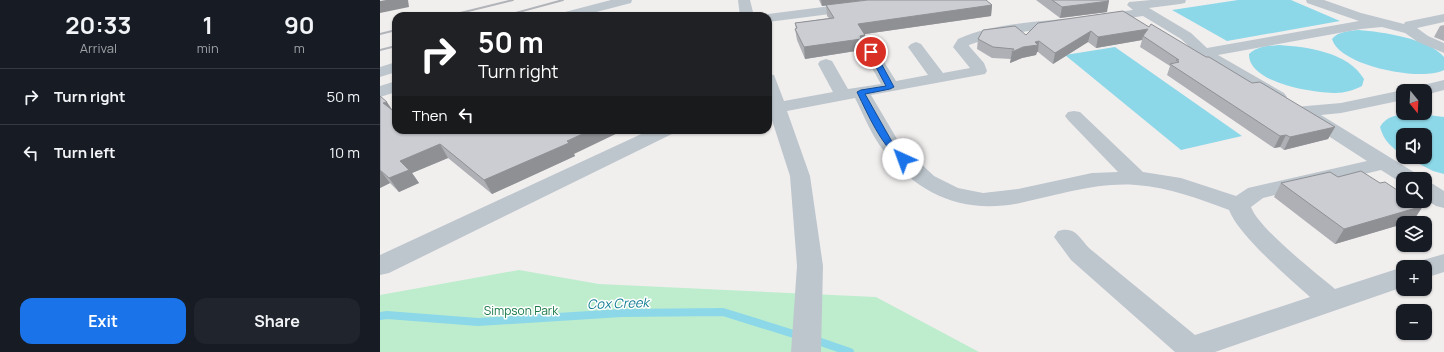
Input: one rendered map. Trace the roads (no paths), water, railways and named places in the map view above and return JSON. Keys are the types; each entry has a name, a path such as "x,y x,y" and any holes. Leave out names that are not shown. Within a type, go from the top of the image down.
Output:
{"street":[{"path":"581,12 626,0"},
{"path":"744,0 746,12"},
{"path":"772,17 908,0"},
{"path":"806,352 810,266 800,176 772,108 979,71 978,66 961,47 962,42 972,37 989,32 1080,21 1135,6 1180,0"},
{"path":"1312,0 1381,23 1410,30 1423,39 1444,48"},
{"path":"1135,6 1186,36 1204,53 1399,172"},
{"path":"1410,30 1410,25 1444,18"},
{"path":"1204,53 1361,25 1381,23"},
{"path":"916,47 939,79"},
{"path":"871,52 890,87"},
{"path":"826,64 875,120 892,148 926,181 952,194 983,200 1018,196 1092,180 1136,178 1181,185 1239,205"},
{"path":"380,72 392,68"},
{"path":"1432,88 1444,85"},
{"path":"380,92 392,88"},
{"path":"1301,111 1341,108 1396,96"},
{"path":"1074,116 1136,178"},
{"path":"380,266 657,134"},
{"path":"1239,205 1256,193 1384,163"},
{"path":"1432,193 1444,200"},
{"path":"1239,205 1243,216 1267,243 1331,302"},
{"path":"1066,237 1080,254 1193,350 1396,279"},
{"path":"1432,267 1444,263"}],"water":[{"path":"1238,0 1291,0 1340,21 1227,41 1172,10"},
{"path":"1359,30 1392,34 1427,45 1437,50 1444,57 1444,70 1433,73 1401,73 1365,64 1349,57 1338,49 1332,39 1341,33"},
{"path":"1279,45 1302,47 1338,57 1357,70 1364,79 1362,86 1343,92 1326,93 1299,88 1270,79 1259,72 1252,64 1249,54 1260,48"},
{"path":"1115,47 1242,136 1181,150 1065,55"},
{"path":"1396,116 1396,120 1432,120 1432,116 1444,117 1444,174 1433,171 1420,164 1432,164 1432,128 1396,128 1396,149 1386,140 1380,127 1386,120"}],"waterway":[{"name":"Cox Creek","path":"380,316 387,315 478,322 622,313 723,312 800,336"},
{"name":"Cox Creek","path":"815,340 850,352"}],"railway":[{"path":"464,12 513,0"},
{"path":"519,12 563,0"},
{"path":"380,34 392,31"},
{"path":"380,50 392,47"}],"park label":[{"name":"Simpson Park","path":"521,311"}]}
